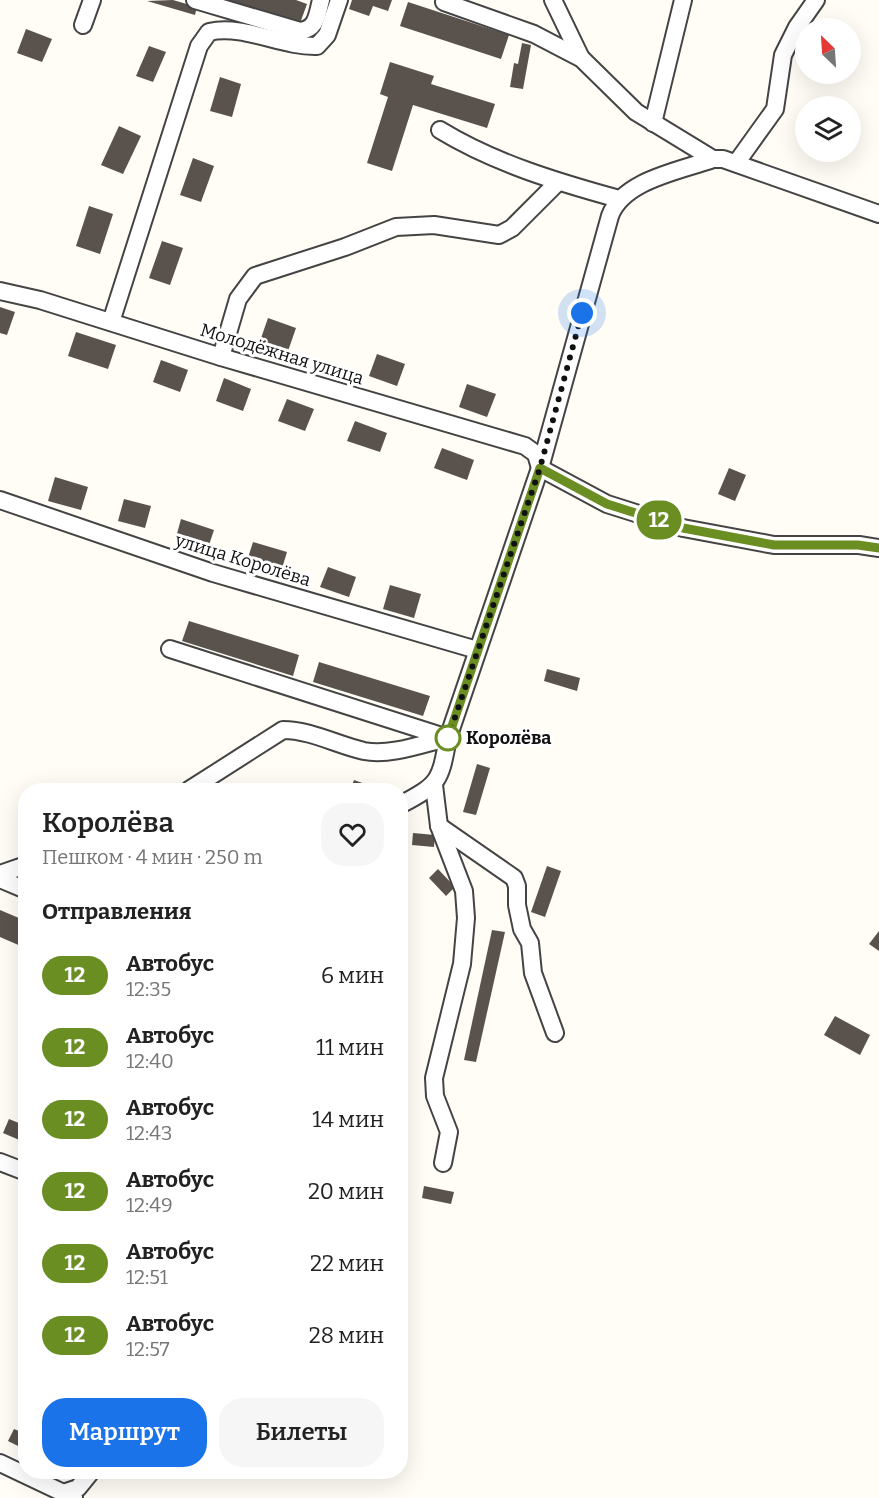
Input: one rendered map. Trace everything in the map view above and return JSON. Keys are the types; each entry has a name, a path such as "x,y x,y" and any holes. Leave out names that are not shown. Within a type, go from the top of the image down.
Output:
{"street":[{"path":"83,25 92,0"},
{"path":"553,0 582,59"},
{"path":"653,123 683,0"},
{"path":"737,162 775,109 783,55 797,27 816,0"},
{"path":"204,1 300,31 309,30 330,1"},
{"path":"111,322 199,46 209,32 224,28 297,47 317,46 327,35 330,1"},
{"path":"444,2 534,34 582,59 636,112 713,159 737,162 879,214"},
{"path":"440,130 467,146 558,182 619,199"},
{"path":"408,800 434,785 440,776 448,738 540,468 575,335 610,216 619,199 646,184 713,159"},
{"path":"221,357 238,299 255,276 345,247 396,227 434,225 499,235 512,228 558,182"},
{"name":"Молодёжная улица","path":"0,291 40,300 221,357 525,446 536,454 540,468"},
{"path":"540,468 607,504 683,528 774,545 858,545 879,548"},
{"name":"улица Королёва","path":"0,500 213,573 477,650"},
{"path":"170,649 448,738"},
{"path":"200,783 283,730 296,730 365,751 380,752 448,738"},
{"path":"434,785 439,826 464,891 466,918 462,964 434,1078 435,1096 449,1132 443,1163"},
{"path":"439,826 514,878 522,929 530,943 533,974 555,1033"},
{"path":"0,876 18,868"},
{"path":"0,876 18,886"},
{"path":"0,1162 18,1169"},
{"path":"0,1464 18,1472"},
{"path":"32,1479 69,1496 85,1479"}],"building":[{"path":"173,0 197,7 195,15 147,1"},
{"path":"225,0 296,0 307,4 299,26"},
{"path":"352,0 392,0 388,11 373,6 369,16 349,9"},
{"path":"408,2 509,35 501,59 400,26"},
{"path":"26,29 52,39 42,62 17,53"},
{"path":"522,43 531,45 523,89 510,87 514,63 518,64"},
{"path":"149,46 166,52 153,82 136,76"},
{"path":"390,62 434,76 431,84 495,104 487,128 413,105 392,171 367,163 388,97 380,94"},
{"path":"220,77 241,84 232,117 210,111"},
{"path":"119,126 141,136 123,174 101,165"},
{"path":"193,158 214,166 201,202 180,195"},
{"path":"89,206 113,214 100,254 76,246"},
{"path":"162,241 183,248 170,285 149,278"},
{"path":"0,307 15,312 7,335 0,333"},
{"path":"268,318 296,328 288,351 260,341"},
{"path":"76,332 116,345 108,369 68,356"},
{"path":"377,354 405,364 397,386 369,376"},
{"path":"161,360 188,370 180,392 153,382"},
{"path":"224,378 251,389 243,411 216,401"},
{"path":"467,384 496,394 487,417 459,407"},
{"path":"287,399 314,409 305,431 278,421"},
{"path":"355,421 387,433 380,452 347,441"},
{"path":"442,448 474,460 467,480 434,468"},
{"path":"729,468 746,475 735,501 718,494"},
{"path":"55,477 88,487 81,510 48,501"},
{"path":"124,499 151,506 145,528 118,521"},
{"path":"181,519 214,530 207,551 175,541"},
{"path":"253,542 287,552 280,575 246,564"},
{"path":"328,567 356,577 349,597 320,587"},
{"path":"390,585 421,594 414,618 383,609"},
{"path":"189,621 299,655 293,676 182,641"},
{"path":"319,662 430,696 423,716 313,682"},
{"path":"547,669 580,678 577,691 544,681"},
{"path":"477,764 490,768 476,815 463,812"},
{"path":"413,833 435,835 434,847 412,845"},
{"path":"547,866 561,871 545,917 531,912"},
{"path":"438,869 455,887 446,896 429,878"},
{"path":"0,910 18,918 18,945 0,937"},
{"path":"492,930 505,932 476,1062 464,1060"},
{"path":"879,931 879,951 869,944"},
{"path":"835,1016 870,1035 860,1055 824,1035"},
{"path":"9,1119 18,1123 18,1139 3,1133"},
{"path":"424,1186 454,1192 451,1204 422,1198"},
{"path":"14,1429 18,1431 18,1446 8,1441"}],"bus line":[{"name":"12","path":"448,738 540,468 607,504 683,528 774,545 858,545 879,548"}],"place":[{"name":"Королёва","path":"448,738"}],"route":[{"path":"448,738 540,468 582,313"}]}
